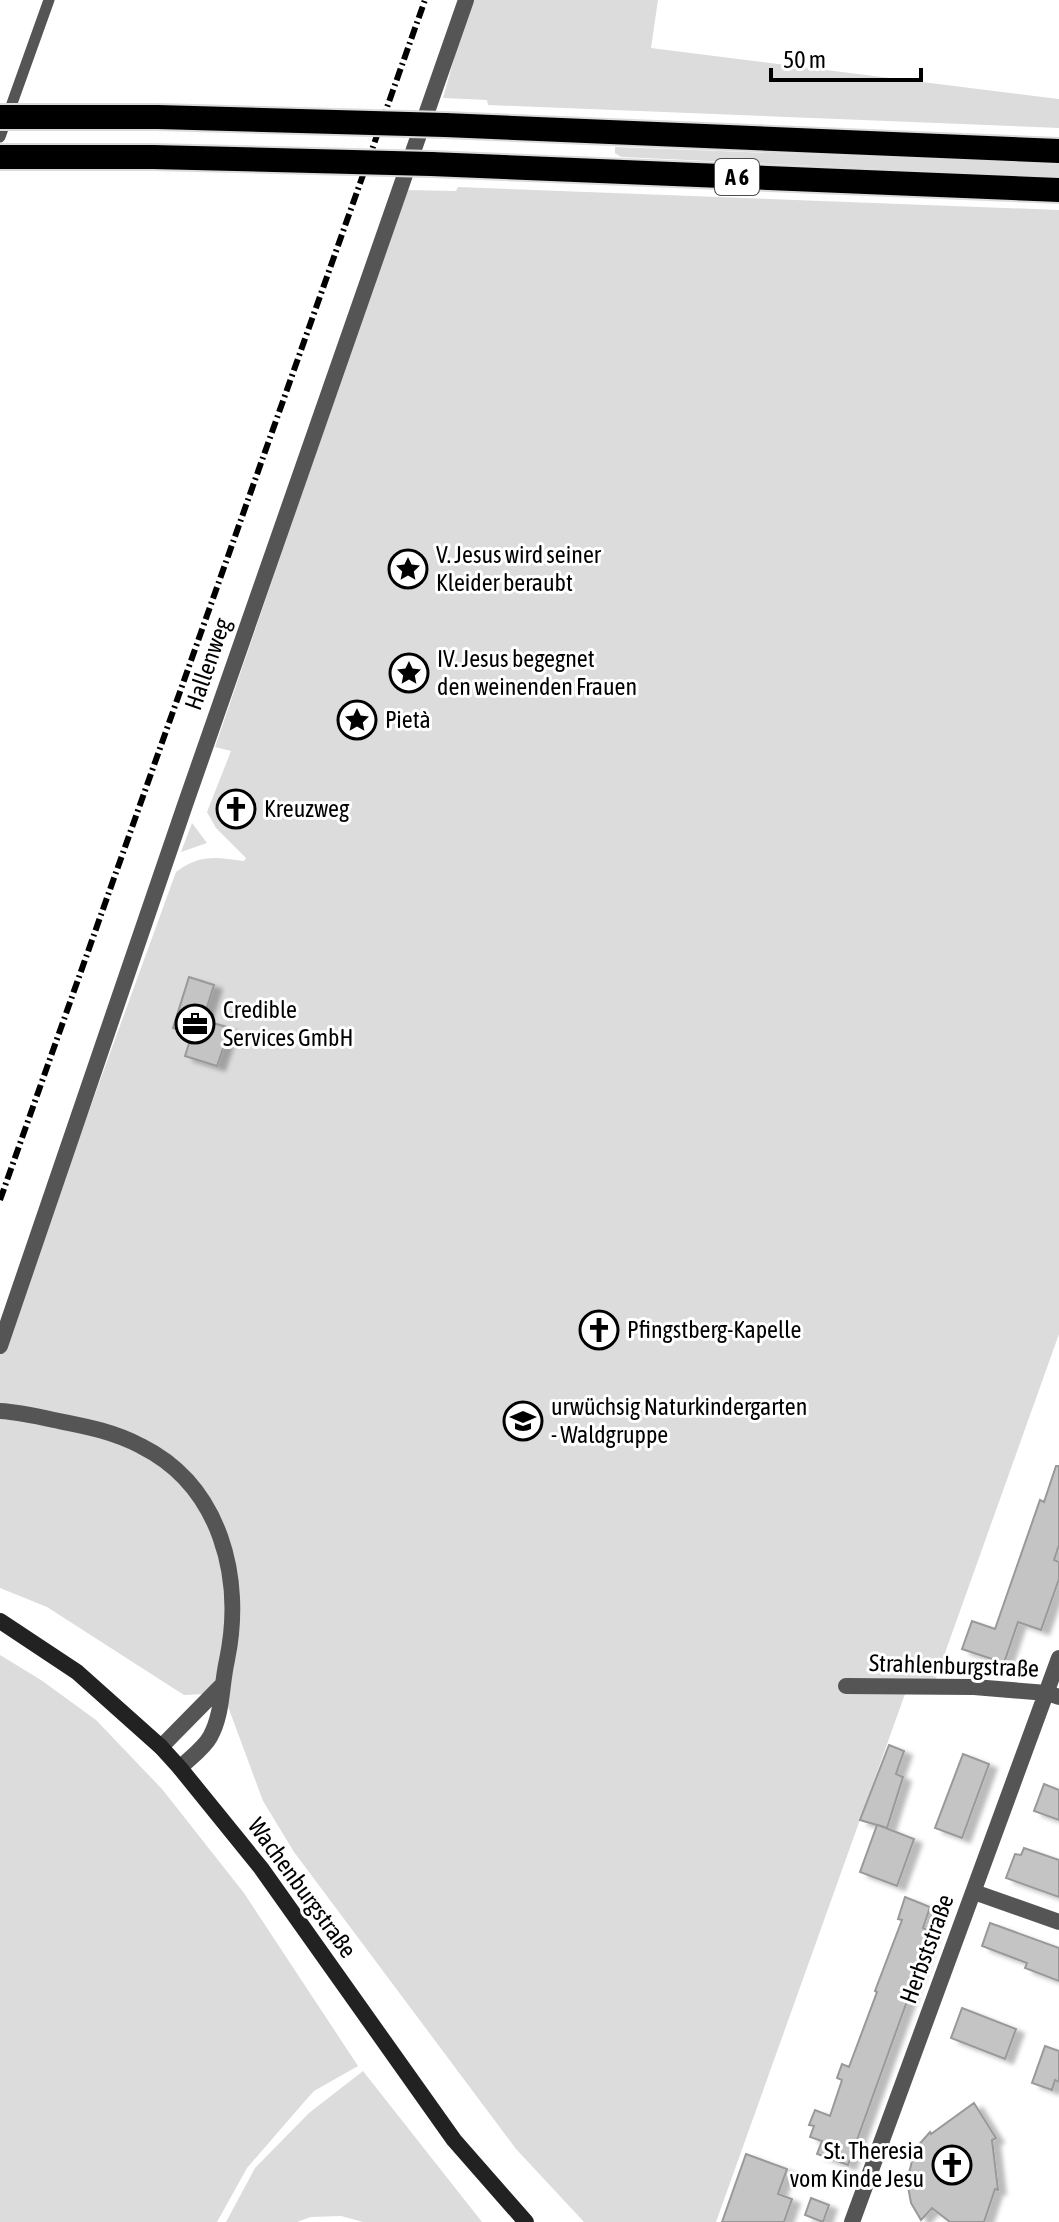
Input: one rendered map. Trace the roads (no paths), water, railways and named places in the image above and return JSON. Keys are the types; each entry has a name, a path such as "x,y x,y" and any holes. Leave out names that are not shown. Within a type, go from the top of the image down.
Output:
{"highway":[{"name":"A 6","path":"0,117 158,117 445,125 1059,151"},
{"name":"A 6","path":"0,157 153,157 431,164 1059,190"}],"main road":[{"name":"Wachenburgstraße","path":"0,1621 77,1672 161,1747 180,1768 261,1868 454,2140 526,2222"}],"street":[{"name":"Hallenweg","path":"0,1346 466,0"},
{"path":"0,1411 102,1429 143,1446 170,1465 193,1488 213,1520 228,1556 233,1600 230,1643 221,1686 221,1705 209,1739 180,1768"},
{"name":"Herbststraße","path":"852,2222 974,1892 1053,1695 1059,1658"},
{"path":"161,1747 221,1686"},
{"name":"Strahlenburgstraße","path":"846,1686 974,1687 1053,1695"},
{"path":"974,1892 1059,1922"}],"lane":[{"path":"0,137 49,0"}],"railway":[{"path":"0,1200 425,0"}],"place":[{"name":"V. Jesus wird seiner Kleider beraubt","path":"408,569"},
{"name":"IV. Jesus begegnet den weinenden Frauen","path":"409,673"},
{"name":"Pietà","path":"357,720"},
{"name":"Kreuzweg","path":"236,809"},
{"name":"Credible Services GmbH","path":"195,1024"},
{"name":"Pfingstberg-Kapelle","path":"599,1330"},
{"name":"urwüchsig Naturkindergarten - Waldgruppe","path":"523,1421"},
{"name":"St. Theresia vom Kinde Jesu","path":"952,2165"}]}
